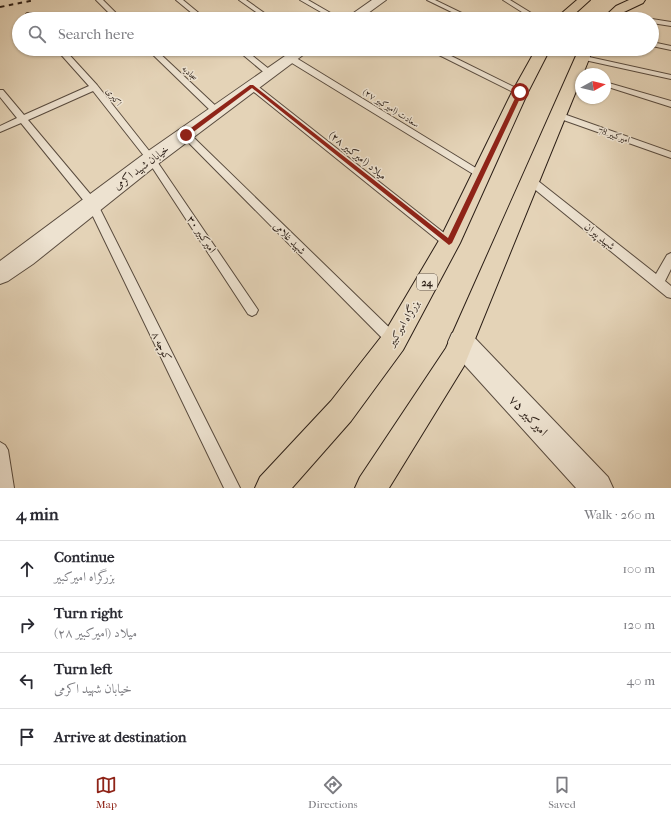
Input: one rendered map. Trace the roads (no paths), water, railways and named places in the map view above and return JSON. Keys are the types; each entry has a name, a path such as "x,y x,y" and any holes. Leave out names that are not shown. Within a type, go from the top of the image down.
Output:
{"main road":[{"path":"616,12 639,0"},
{"path":"568,12 579,1"},
{"name":"بزرگراه امیرکبیر","path":"271,488 341,411 394,341 449,243 537,56"},
{"path":"371,488 455,357 558,115 581,65"}],"street":[{"path":"362,12 380,0"},
{"name":"خیابان شهید اکرمی","path":"0,274 25,257 151,159 293,56"},
{"name":"امیرکبیر ۷۵","path":"461,342 597,488"}],"lane":[{"path":"99,0 112,12"},
{"path":"179,0 194,12"},
{"path":"242,0 260,12"},
{"path":"303,0 325,12"},
{"path":"430,0 456,12"},
{"path":"506,0 526,12"},
{"path":"659,22 671,24"},
{"path":"659,45 671,48"},
{"name":"اکبری","path":"66,56 94,87 151,159"},
{"name":"سجادیه","path":"158,56 216,111"},
{"path":"249,56 270,73"},
{"name":"سعادت (امیرکبیر ۲۷)","path":"302,56 481,175"},
{"path":"445,56 520,92"},
{"path":"581,65 671,77"},
{"name":"میلاد (امیرکبیر ۲۸)","path":"252,86 449,243"},
{"path":"611,86 671,104"},
{"path":"0,129 94,87"},
{"name":"کوچه ۸","path":"0,92 92,204 232,488"},
{"name":"امیرکبیر 78","path":"558,115 671,155"},
{"name":"شهید غلامی","path":"186,135 394,341"},
{"name":"امیرکبیر ۳۰","path":"151,159 252,310"},
{"name":"شهید پیران","path":"530,180 671,293"},
{"path":"658,282 671,258"},
{"path":"0,450 6,488"}],"railway":[{"path":"0,7 35,0"}]}
